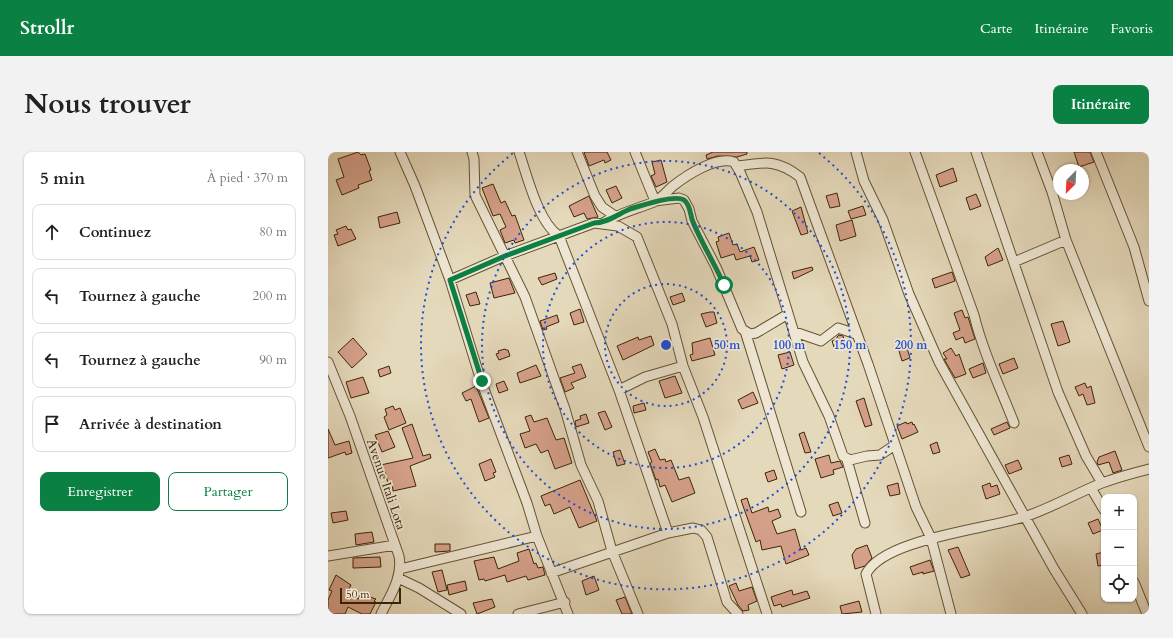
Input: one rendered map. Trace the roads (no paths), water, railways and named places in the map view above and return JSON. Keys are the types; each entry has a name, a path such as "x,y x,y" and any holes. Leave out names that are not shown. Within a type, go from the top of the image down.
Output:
{"street":[{"path":"400,152 415,186 450,280 482,381 537,536 551,573 565,602 568,614"},
{"path":"472,152 475,195 525,297 565,409 580,465 601,508 612,551 638,614"},
{"path":"519,152 538,204 552,230 559,236 619,390 668,533"},
{"path":"577,152 595,196 602,207 615,216"},
{"path":"635,152 655,201"},
{"path":"856,152 864,180 883,220 910,294 939,362 1025,517 1082,614"},
{"path":"915,152 974,315 979,337 1014,423"},
{"path":"976,152 1058,392 1086,456 1102,483"},
{"path":"1037,152 1052,192 1066,240 1149,447"},
{"path":"1096,152 1134,247 1149,301"},
{"path":"655,201 673,185 697,170 718,162 727,161 734,162 738,166 757,212 788,314 795,332 804,367 829,416 844,456 847,460 865,522"},
{"path":"738,166 770,162 787,168 800,177 916,507 931,538 951,614"},
{"path":"603,223 615,216 655,201 679,198 684,200 690,209 692,221 716,267 740,326 744,331 801,512"},
{"path":"450,280 505,256 594,223 618,226 637,237 672,324 683,366 703,417 767,614"},
{"path":"1014,262 1066,240"},
{"path":"744,331 756,333 788,314"},
{"path":"795,332 821,341 838,328 856,334"},
{"name":"Avenue Itali Lota","path":"328,362 356,434 399,556 399,574"},
{"path":"619,390 645,377 683,366"},
{"path":"847,460 880,455 895,445"},
{"path":"875,614 866,574 868,570 890,553 931,538 1025,517 1102,483 1128,474 1149,469"},
{"path":"1091,488 1101,505"},
{"path":"551,573 668,533 693,528 705,534 728,602 738,614"},
{"path":"399,574 537,536"},
{"path":"328,556 395,545"},
{"path":"381,614 399,574"},
{"path":"399,574 461,614"},
{"path":"1137,589 1147,614"},
{"path":"518,614 565,602"}]}
